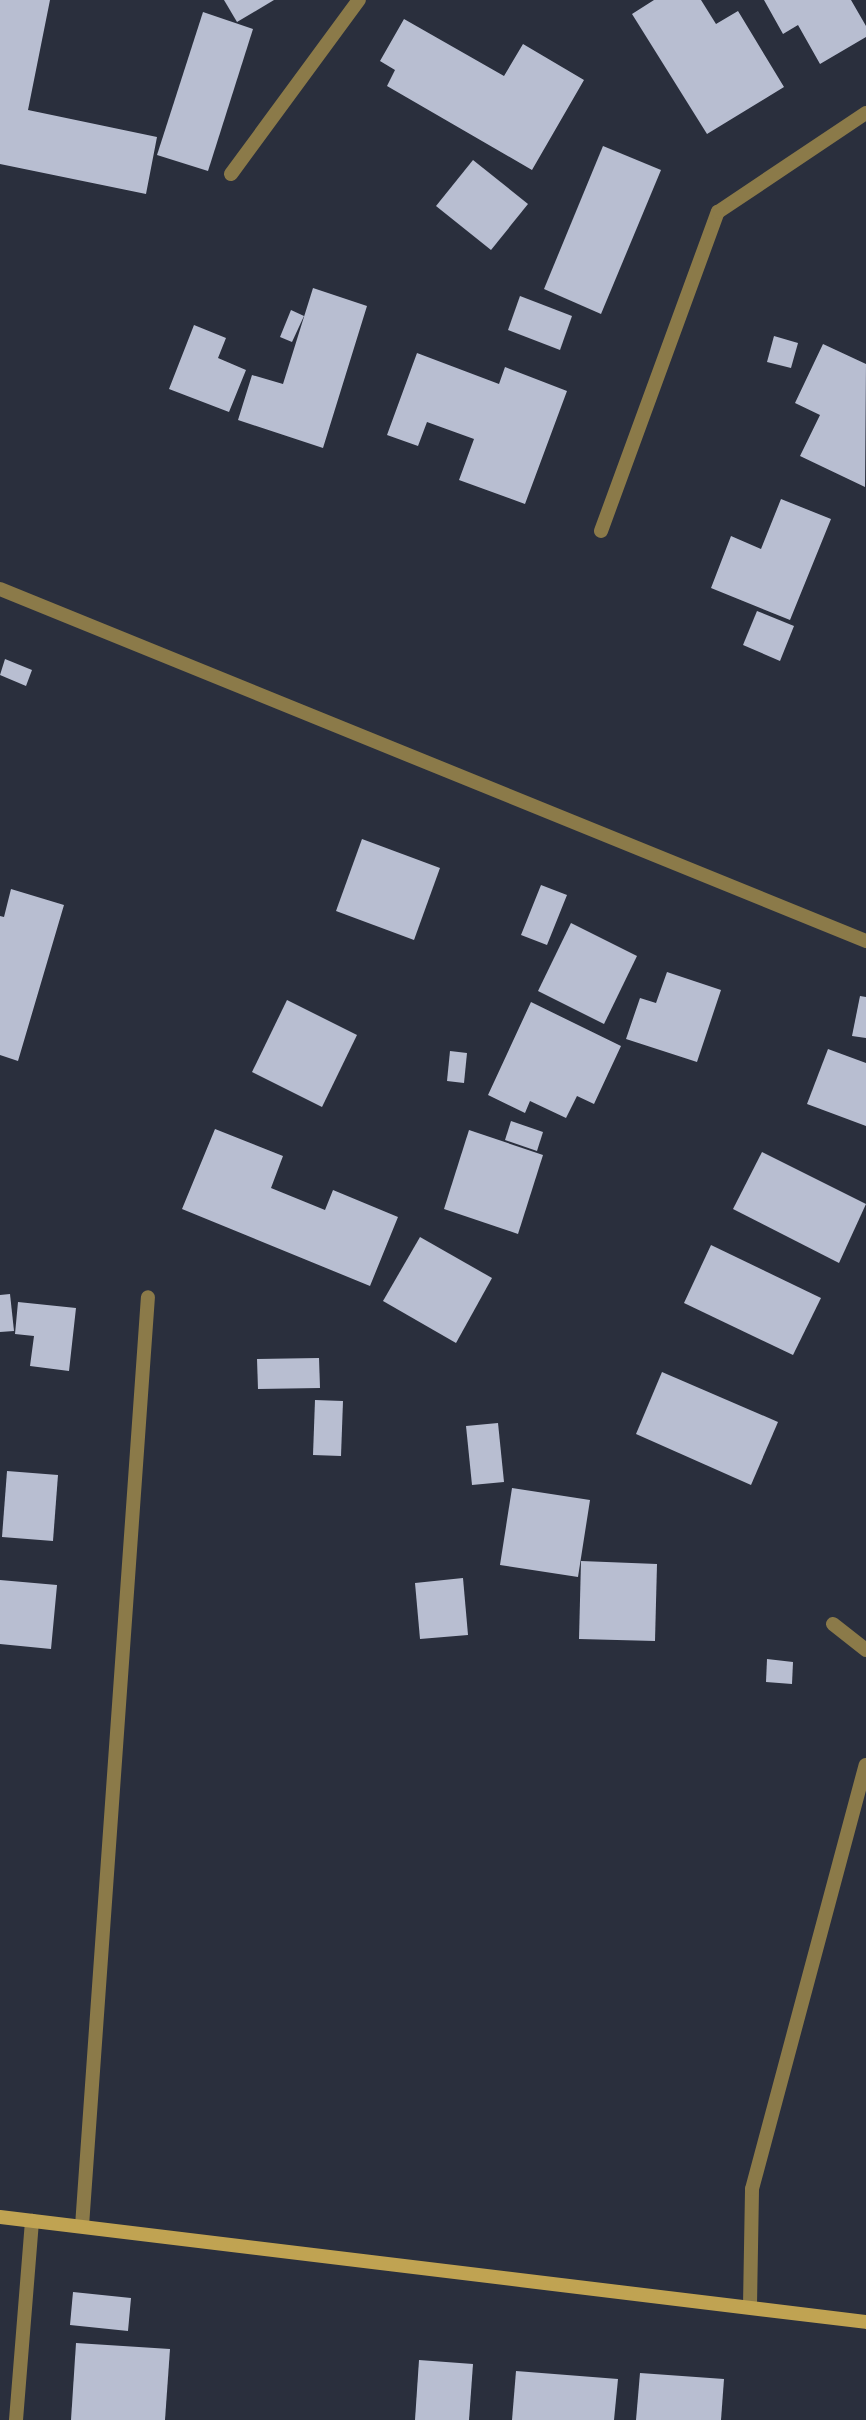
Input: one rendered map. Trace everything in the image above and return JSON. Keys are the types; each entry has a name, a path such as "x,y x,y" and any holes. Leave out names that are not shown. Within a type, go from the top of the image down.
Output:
{"street":[{"path":"231,174 359,0"},
{"path":"601,531 718,212 866,113"},
{"path":"0,589 866,941"},
{"path":"82,2226 148,1297"},
{"path":"833,1624 866,1650"},
{"path":"750,2305 752,2189 866,1765"},
{"path":"0,2217 750,2305 866,2322"},
{"path":"16,2420 32,2221"}],"building":[{"path":"0,0 50,0 28,110 157,137 146,194 0,164"},
{"path":"224,0 274,0 237,22"},
{"path":"654,0 701,0 716,24 738,11 784,87 707,134 632,14"},
{"path":"764,0 851,0 866,26 866,37 820,64 798,25 783,34"},
{"path":"203,12 253,29 208,171 157,155"},
{"path":"404,19 504,76 523,44 584,80 532,170 387,86 395,70 380,61"},
{"path":"603,146 661,170 601,314 544,289"},
{"path":"473,160 528,204 491,250 436,206"},
{"path":"313,288 367,306 323,448 238,420 252,375 283,384"},
{"path":"520,296 572,316 560,350 508,330"},
{"path":"291,310 304,316 292,342 280,337"},
{"path":"194,325 226,338 218,358 246,370 229,412 169,389"},
{"path":"774,336 798,343 791,368 767,362"},
{"path":"823,344 866,364 865,487 800,456 820,415 795,403"},
{"path":"417,353 499,384 505,367 567,391 525,504 459,480 474,439 427,422 418,446 387,435"},
{"path":"781,499 831,519 790,620 711,588 731,536 761,549"},
{"path":"757,611 794,626 780,661 743,645"},
{"path":"5,659 32,670 26,686 0,675"},
{"path":"362,839 440,868 414,940 336,911"},
{"path":"541,885 567,895 547,945 521,935"},
{"path":"11,889 64,905 18,1061 0,1055 0,916 4,917"},
{"path":"571,923 637,956 604,1024 538,991"},
{"path":"667,972 721,990 697,1062 626,1039 640,998 656,1003"},
{"path":"860,996 866,997 866,1038 852,1036"},
{"path":"287,1000 357,1035 322,1107 252,1072"},
{"path":"531,1002 621,1046 594,1104 577,1096 566,1118 530,1101 525,1113 488,1095"},
{"path":"828,1049 866,1063 866,1126 807,1104"},
{"path":"450,1051 467,1053 464,1083 447,1081"},
{"path":"511,1121 543,1132 537,1151 505,1140"},
{"path":"215,1129 283,1156 271,1188 325,1210 333,1190 398,1217 370,1286 182,1209"},
{"path":"469,1130 543,1155 518,1234 444,1209"},
{"path":"762,1152 866,1204 839,1263 733,1209"},
{"path":"420,1237 492,1278 456,1343 383,1301"},
{"path":"711,1245 821,1298 793,1355 684,1303"},
{"path":"10,1294 14,1331 0,1332 0,1295"},
{"path":"18,1302 76,1308 69,1371 30,1366 34,1336 15,1334"},
{"path":"319,1358 320,1388 258,1389 257,1359"},
{"path":"662,1372 778,1422 751,1485 636,1434"},
{"path":"315,1400 343,1401 341,1456 313,1455"},
{"path":"498,1423 504,1482 472,1485 466,1426"},
{"path":"7,1471 58,1475 53,1541 2,1537"},
{"path":"512,1488 590,1500 578,1577 500,1565"},
{"path":"581,1561 657,1564 655,1641 579,1639"},
{"path":"463,1578 468,1635 420,1639 415,1583"},
{"path":"0,1580 57,1585 51,1649 0,1644"},
{"path":"767,1659 793,1662 792,1684 766,1682"},
{"path":"73,2292 131,2298 128,2331 70,2325"},
{"path":"76,2343 170,2349 165,2420 71,2420"},
{"path":"419,2360 473,2364 469,2420 415,2420"},
{"path":"516,2371 618,2379 614,2420 512,2420"},
{"path":"640,2373 724,2379 721,2420 636,2420"}]}
